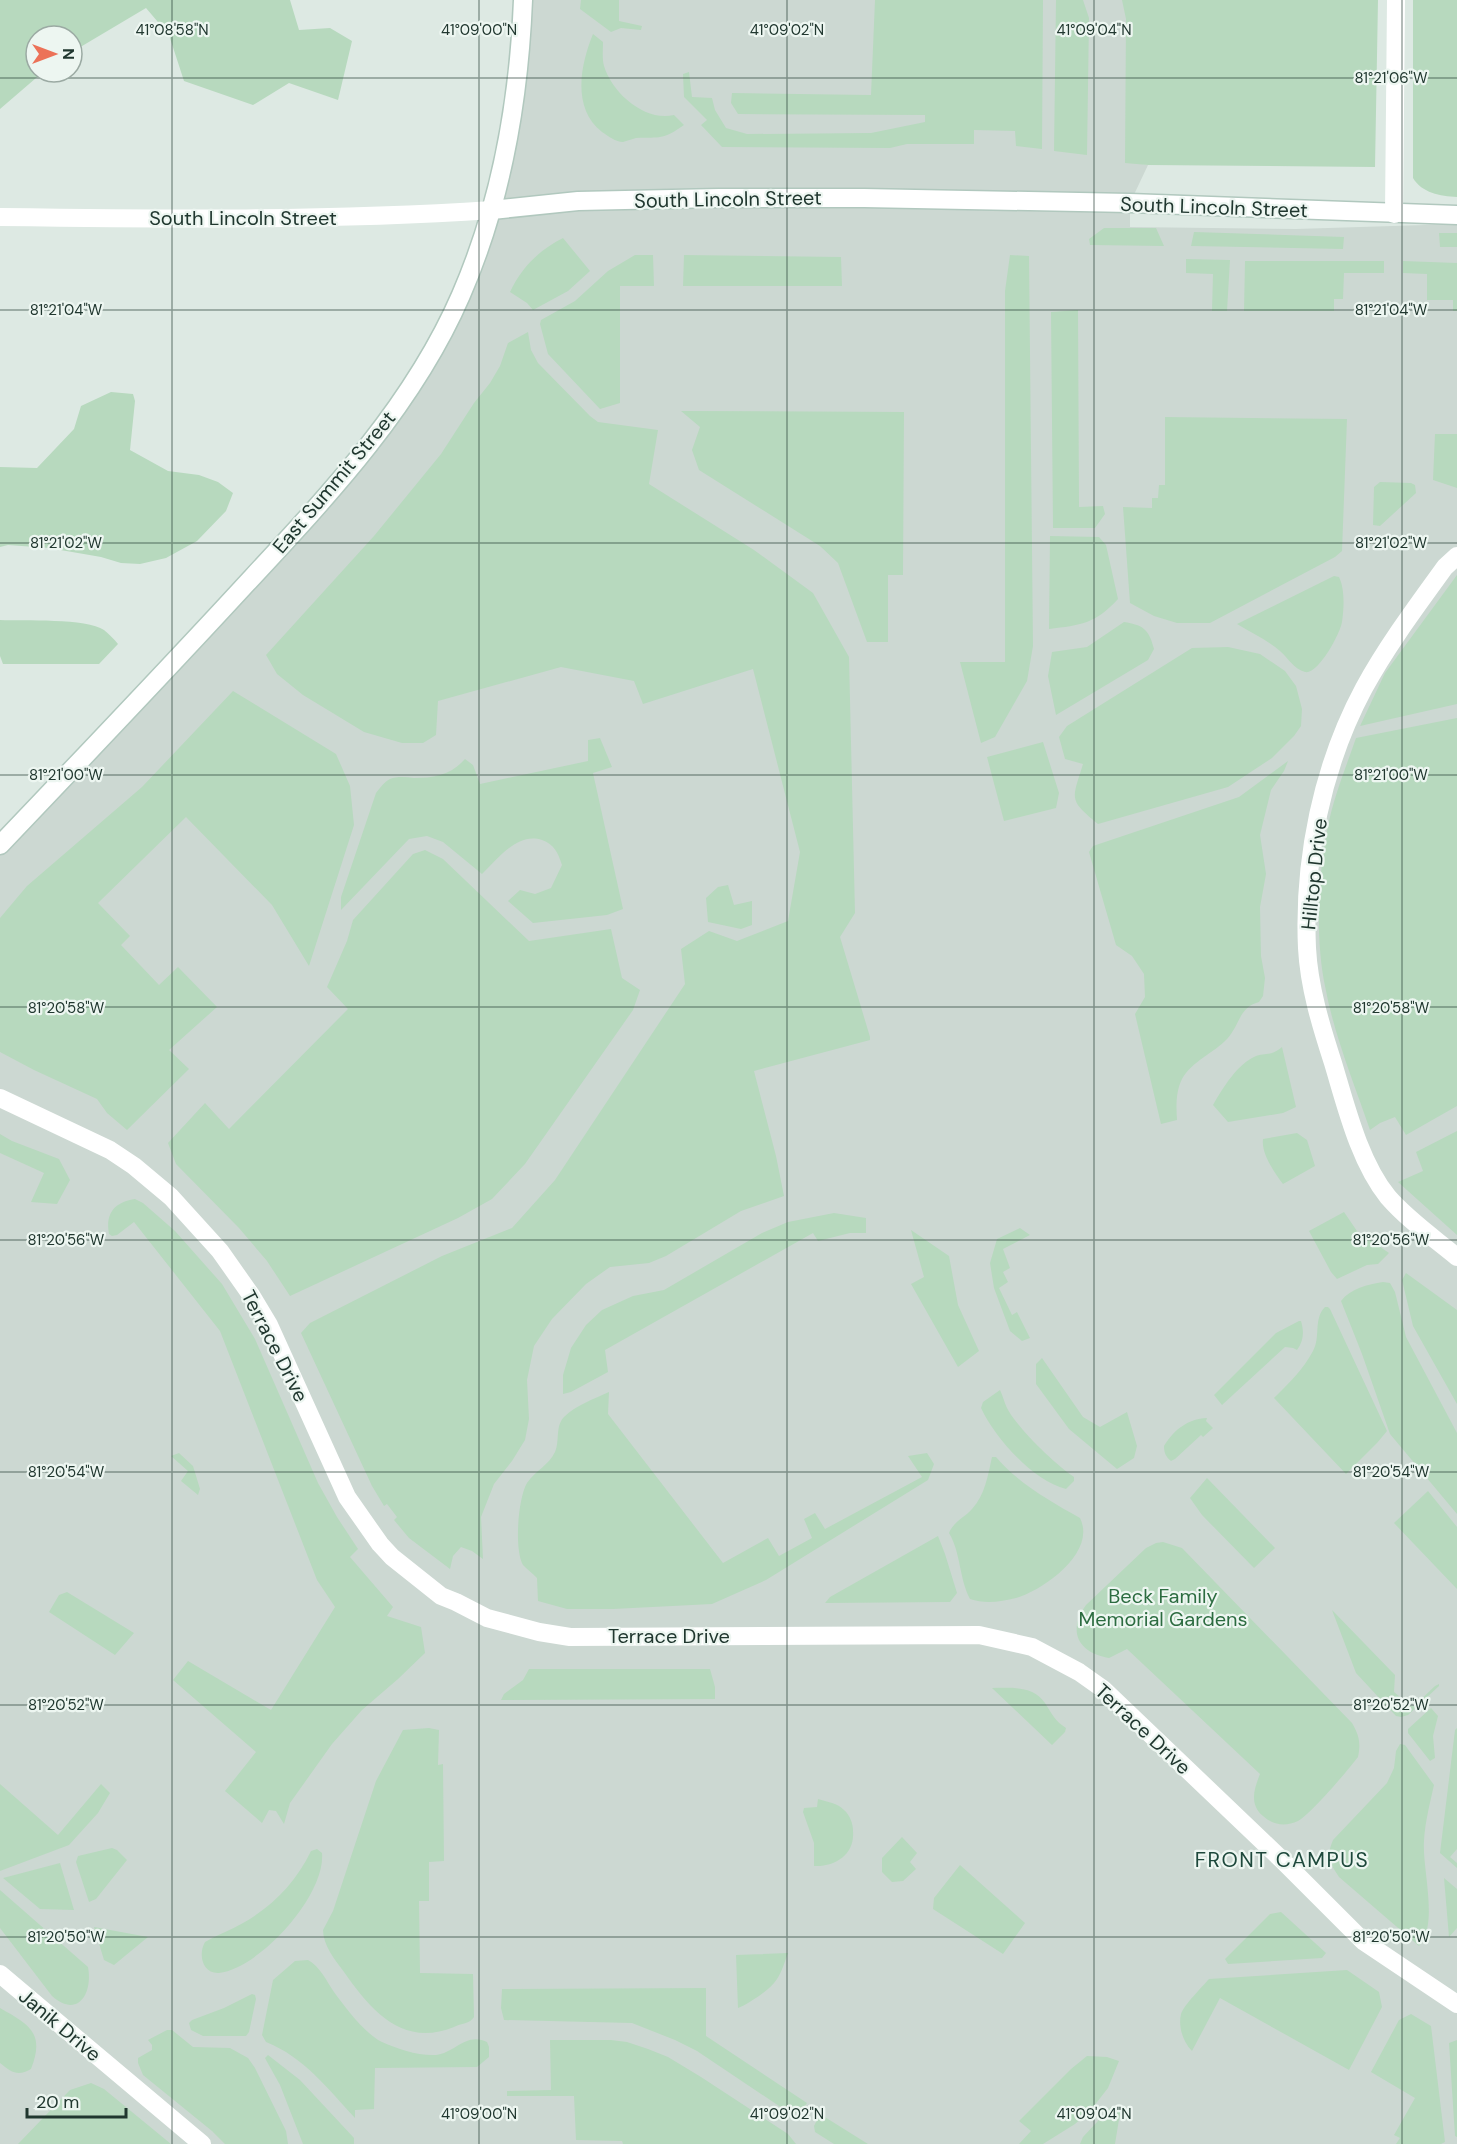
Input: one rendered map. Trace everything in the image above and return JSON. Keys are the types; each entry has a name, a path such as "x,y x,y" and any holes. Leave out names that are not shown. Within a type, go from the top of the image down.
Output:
{"street":[{"name":"East Summit Street","path":"0,845 189,647 311,514 372,443 425,364 450,319 470,274 492,210 502,172 512,111 523,0"},
{"path":"1394,213 1396,0"},
{"name":"South Lincoln Street","path":"0,217 98,219 391,217 586,201 719,198 1130,203 1457,215"},
{"name":"Hilltop Drive","path":"1457,556 1445,567 1385,652 1363,690 1343,734 1324,791 1313,845 1307,897 1307,950 1317,1011 1357,1139 1388,1197 1457,1257"},
{"name":"Terrace Drive","path":"0,1098 110,1150 134,1166 171,1197 202,1230 236,1272 269,1325 339,1481 358,1515 392,1557 441,1596 487,1618 539,1632 570,1637 979,1635 1032,1647 1079,1672 1103,1689 1281,1859 1363,1941 1457,2004"},
{"name":"Janik Drive","path":"0,1974 202,2144"}],"shaded area":[{"path":"523,0 1130,0 1131,162 1148,165 1130,203 1130,227 1296,229 1457,224 1457,2144 0,2144 0,845 311,514 425,364 492,210"}],"green space":[{"path":"0,0 290,0 299,30 330,28 352,41 338,100 289,83 253,105 184,81 169,35 146,8 84,45 84,24 24,24 24,84 29,84 0,109"},
{"path":"581,0 619,0 619,21 642,26 641,30 621,28 611,32 580,9"},
{"path":"875,0 1043,0 1042,149 1016,146 1015,131 974,130 974,144 907,144 890,148 722,147 701,125 707,120 684,97 683,74 689,72 692,97 712,98 715,110 726,128 747,134 871,133 925,122 925,115 738,114 731,103 732,93 871,95"},
{"path":"1056,0 1083,0 1089,18 1087,155 1054,151"},
{"path":"1122,0 1378,0 1375,167 1125,163 1126,19"},
{"path":"1413,0 1457,0 1457,197 1438,195 1426,190 1413,178"},
{"path":"593,34 603,42 604,66 614,86 622,95 641,110 663,116 674,115 684,125 666,135 636,138 623,142 602,132 592,122 586,111 581,86 588,46"},
{"path":"1104,228 1156,228 1164,246 1090,245 1089,239"},
{"path":"1194,232 1344,237 1343,249 1191,246"},
{"path":"1439,233 1457,233 1457,247 1440,247"},
{"path":"563,238 590,271 568,291 533,310 527,303 510,292 532,260"},
{"path":"635,255 653,255 654,286 620,286 620,403 600,409 548,354 540,324 541,320 575,301 608,271"},
{"path":"684,255 841,257 842,286 683,286"},
{"path":"1010,255 1029,256 1033,646 1027,681 995,737 981,743 960,662 1005,662 1005,291"},
{"path":"1186,259 1230,260 1227,311 1212,311 1213,274 1186,273"},
{"path":"1245,261 1384,261 1384,273 1344,273 1343,299 1334,299 1334,311 1244,311"},
{"path":"1403,261 1457,263 1457,311 1453,311 1453,300 1427,300 1427,274 1403,273"},
{"path":"1078,310 1079,507 1103,506 1105,514 1095,528 1053,528 1051,312"},
{"path":"528,332 531,350 538,363 590,416 598,422 658,430 649,484 754,550 813,593 849,657 855,913 840,937 870,1040 754,1071 784,1196 741,1211 666,1256 649,1263 610,1267 586,1284 552,1319 534,1346 527,1380 529,1419 525,1440 494,1484 481,1517 483,1559 461,1547 453,1556 450,1569 409,1538 394,1520 397,1517 387,1504 384,1506 372,1486 301,1333 310,1323 442,1256 512,1228 555,1180 685,984 681,949 709,931 737,941 788,921 800,852 753,669 643,704 634,681 561,667 438,701 436,735 423,743 402,743 364,732 303,695 277,674 266,655 374,536 441,454 474,403 490,383 500,366 508,343"},
{"path":"111,392 133,394 135,401 130,450 168,471 199,475 218,482 233,493 226,511 197,541 166,558 140,564 121,563 49,548 8,545 0,547 0,467 37,468 74,429 81,406"},
{"path":"681,411 904,412 903,575 888,575 888,642 867,642 838,563 820,546 699,470 692,450 700,427"},
{"path":"1165,417 1347,419 1342,551 1335,557 1210,623 1177,623 1154,616 1130,603 1123,507 1152,508 1152,498 1158,498 1159,485 1165,485"},
{"path":"1435,434 1457,434 1457,488 1433,480"},
{"path":"1380,482 1411,483 1415,485 1416,493 1380,526 1373,525 1374,487"},
{"path":"1050,536 1099,537 1106,545 1118,599 1102,614 1087,622 1049,629"},
{"path":"1457,575 1457,704 1360,726 1385,673"},
{"path":"1334,576 1339,577 1342,587 1344,605 1342,622 1328,653 1310,671 1305,672 1298,668 1275,647 1237,624"},
{"path":"0,620 54,621 96,626 104,630 118,644 99,664 3,664 0,656"},
{"path":"1124,622 1141,627 1147,632 1154,649 1148,660 1056,715 1048,676 1052,652 1087,647"},
{"path":"1228,647 1260,654 1285,671 1296,686 1302,709 1301,726 1294,736 1272,758 1228,787 1098,824 1081,809 1075,798 1076,785 1083,764 1065,759 1059,737 1067,726 1192,648"},
{"path":"233,691 336,754 350,786 354,825 309,966 272,905 186,817 98,903 130,936 121,945 159,985 178,967 217,1007 169,1050 189,1069 127,1130 107,1113 97,1099 0,1052 0,918 27,886 142,787"},
{"path":"1457,718 1457,1106 1406,1135 1395,1117 1370,1130 1334,1023 1322,967 1319,906 1328,826 1356,738"},
{"path":"600,738 612,767 593,773 623,909 607,915 533,923 508,901 520,890 535,894 551,888 562,865 550,844 533,839 516,843 482,874 443,842 427,836 409,839 341,910 341,897 376,793 388,780 399,777 435,776 454,769 465,759 473,765 480,784 588,761 588,740"},
{"path":"1043,742 1059,793 1056,808 1004,821 987,757"},
{"path":"1288,761 1271,790 1260,835 1266,874 1260,907 1261,956 1265,978 1263,996 1259,1002 1247,1008 1227,1039 1186,1073 1178,1093 1177,1120 1161,1124 1135,1014 1145,997 1144,974 1132,956 1116,945 1089,852 1093,846 1239,797"},
{"path":"425,850 443,859 529,941 611,929 622,978 640,990 633,1010 525,1164 492,1199 458,1218 290,1296 267,1261 239,1228 176,1164 168,1143 205,1103 229,1129 348,1009 327,987 347,941 353,920 413,854"},
{"path":"728,885 734,905 752,901 752,925 741,929 708,922 706,898 718,887"},
{"path":"1282,1047 1296,1107 1283,1113 1228,1122 1213,1105 1226,1084 1249,1060"},
{"path":"1457,1131 1457,1235 1398,1182 1423,1171 1416,1152"},
{"path":"1297,1133 1307,1140 1315,1166 1283,1184 1266,1157 1263,1139"},
{"path":"0,1134 59,1159 70,1180 57,1204 31,1202 44,1173 0,1153"},
{"path":"135,1199 143,1203 175,1231 222,1284 255,1339 318,1483 358,1549 350,1557 393,1607 387,1616 421,1627 425,1653 362,1710 332,1744 290,1803 284,1824 276,1811 269,1810 262,1823 225,1791 256,1752 173,1680 188,1661 271,1710 335,1607 317,1580 220,1331 134,1222 117,1235 109,1234 110,1214 122,1203"},
{"path":"1344,1212 1357,1231 1389,1253 1378,1264 1367,1265 1337,1279 1309,1231"},
{"path":"834,1213 866,1218 866,1233 850,1233 818,1241 813,1233 605,1350 608,1372 563,1394 563,1375 571,1348 586,1325 602,1310 633,1296 664,1290 762,1233 788,1222"},
{"path":"1020,1228 1030,1235 1003,1249 1010,1268 1003,1272 1008,1282 999,1288 1012,1315 1017,1312 1030,1338 1022,1341 1010,1331 994,1288 990,1263 997,1239"},
{"path":"911,1230 949,1256 958,1305 979,1351 958,1367 911,1284 924,1277"},
{"path":"1406,1273 1457,1310 1457,1404 1413,1326 1402,1280"},
{"path":"1383,1282 1390,1283 1395,1292 1406,1337 1457,1433 1457,1514 1390,1434 1341,1301 1349,1293 1360,1288"},
{"path":"1325,1307 1330,1309 1387,1431 1346,1474 1274,1398 1300,1370 1313,1351 1317,1340 1319,1317"},
{"path":"1301,1321 1303,1336 1297,1350 1285,1347 1222,1405 1214,1395 1276,1333"},
{"path":"1042,1358 1083,1417 1100,1427 1127,1412 1137,1446 1134,1458 1117,1469 1069,1429 1036,1384 1036,1364"},
{"path":"1000,1390 1007,1408 1019,1426 1047,1455 1074,1477 1074,1481 1066,1489 1053,1484 1028,1468 1005,1445 987,1420 981,1408 983,1402"},
{"path":"609,1392 608,1414 723,1563 768,1538 779,1556 812,1538 804,1519 815,1513 825,1529 922,1477 908,1456 927,1453 934,1464 928,1480 766,1580 712,1604 567,1609 538,1601 537,1578 523,1565 520,1558 518,1524 521,1500 527,1483 555,1452 561,1421 564,1417 580,1406"},
{"path":"1207,1418 1206,1421 1213,1428 1203,1437 1201,1435 1171,1461 1165,1453 1164,1446 1172,1435 1187,1423"},
{"path":"179,1453 193,1466 200,1489 198,1495 181,1481 188,1471 171,1456"},
{"path":"992,1457 996,1457 1015,1476 1035,1491 1080,1518 1083,1531 1081,1544 1075,1556 1053,1578 1016,1598 987,1602 970,1599 956,1549 949,1533 980,1498"},
{"path":"1207,1478 1275,1548 1254,1568 1202,1515 1190,1498"},
{"path":"1428,1491 1457,1527 1457,1589 1394,1523"},
{"path":"938,1536 957,1593 950,1602 825,1603 830,1597"},
{"name":"Beck Family Memorial Gardens","path":"1163,1542 1182,1548 1352,1723 1358,1735 1358,1757 1320,1801 1298,1821 1279,1824 1263,1816 1254,1801 1260,1774 1127,1649 1109,1658 1090,1651 1079,1639 1077,1624 1086,1605 1146,1548"},
{"path":"67,1592 134,1633 115,1655 49,1612 59,1595"},
{"path":"1332,1610 1395,1675 1394,1692 1411,1706 1414,1706 1435,1686 1439,1684 1439,1686 1408,1715 1396,1716 1356,1673"},
{"path":"529,1669 710,1669 715,1687 715,1699 501,1700 504,1694 523,1680"},
{"path":"992,1688 1014,1688 1034,1693 1045,1703 1056,1720 1066,1728 1065,1732 1052,1745"},
{"path":"1431,1708 1438,1716 1433,1736 1435,1758 1430,1761 1408,1733 1408,1729"},
{"path":"429,1728 439,1730 438,1765 443,1764 444,1861 429,1862 429,1901 419,1901 420,1973 473,1974 474,2017 454,2027 419,2033 403,2029 390,2022 365,2000 330,1952 323,1930 333,1911 376,1781 403,1730"},
{"path":"1457,1728 1457,1849 1450,1857 1457,1863 1457,1868 1440,1853"},
{"path":"1400,1744 1405,1745 1434,1785 1424,1841 1428,1925 1425,1937 1419,1946 1339,1877 1329,1855 1333,1840 1387,1783 1394,1768 1396,1751"},
{"path":"0,1784 58,1835 101,1784 110,1793 98,1813 69,1845 0,1871"},
{"path":"818,1799 836,1804 846,1812 852,1823 853,1839 842,1858 830,1864 814,1866 814,1843 803,1812 804,1808 817,1807"},
{"path":"902,1837 917,1853 910,1862 916,1869 903,1881 892,1882 882,1872 882,1858"},
{"path":"112,1848 127,1860 96,1899 89,1902 76,1862 78,1856"},
{"path":"317,1849 322,1853 320,1870 313,1889 302,1908 271,1944 235,1968 219,1973 205,1967 202,1952 205,1942 243,1923 274,1901 291,1883 311,1851"},
{"path":"60,1863 74,1910 40,1909 3,1878"},
{"path":"960,1865 1025,1923 1003,1954 933,1909 934,1898"},
{"path":"1444,1878 1457,1889 1457,1928 1449,1937"},
{"path":"0,1890 88,1967 88,1986 82,2000 69,2005 52,1996 0,1928"},
{"path":"1281,1912 1326,1953 1322,1958 1228,1964 1225,1959 1270,1914"},
{"path":"94,1927 148,1937 114,1965 104,1960"},
{"path":"788,1953 775,1982 759,1996 738,2008 736,1955"},
{"path":"308,1960 320,1970 356,2020 382,2042 408,2052 436,2055 467,2041 480,2040 487,2042 489,2057 477,2067 375,2068 374,2109 355,2110 355,2118 304,2065 280,2048 266,2042 262,2035 273,1980 295,1961"},
{"path":"1347,1970 1379,1992 1382,2007 1349,2070 1220,1998 1192,2051 1184,2039 1180,2024 1181,2014 1189,2001 1209,1979"},
{"path":"706,1988 706,2036 807,2103 802,2111 791,2114 697,2051 632,2023 504,2020 501,2008 502,1989"},
{"path":"252,1994 256,1999 249,2032 246,2036 203,2036 191,2030 189,2023 192,2020"},
{"path":"0,2008 27,2025 35,2038 35,2057 31,2069 22,2073 8,2069 0,2063"},
{"path":"1411,2014 1431,2026 1445,2142 1441,2144 1396,2144 1400,2138 1394,2135 1415,2098 1371,2072 1399,2020"},
{"path":"167,2030 172,2030 193,2047 230,2048 248,2058 286,2131 288,2144 225,2144 143,2075 138,2058 152,2050 152,2045 148,2040"},
{"path":"550,2040 627,2042 668,2057 788,2134 796,2144 623,2144 622,2141 576,2140 574,2096 507,2096 507,2091 551,2090"},
{"path":"1457,2040 1457,2137 1455,2136 1449,2043"},
{"path":"268,2055 300,2080 354,2138 354,2144 303,2144 280,2085 265,2058"},
{"path":"1087,2056 1107,2057 1119,2061 1108,2088 1090,2111 1075,2124 1043,2144 1019,2144 1031,2131 1019,2121"},
{"path":"91,2083 104,2089 171,2144 18,2144 70,2090"},
{"path":"1111,2107 1121,2107 1115,2144 1080,2144 1083,2137"},
{"path":"820,2114 868,2144 834,2144 815,2132 814,2126"}],"district":[{"name":"FRONT CAMPUS","path":"1282,1860"}]}
